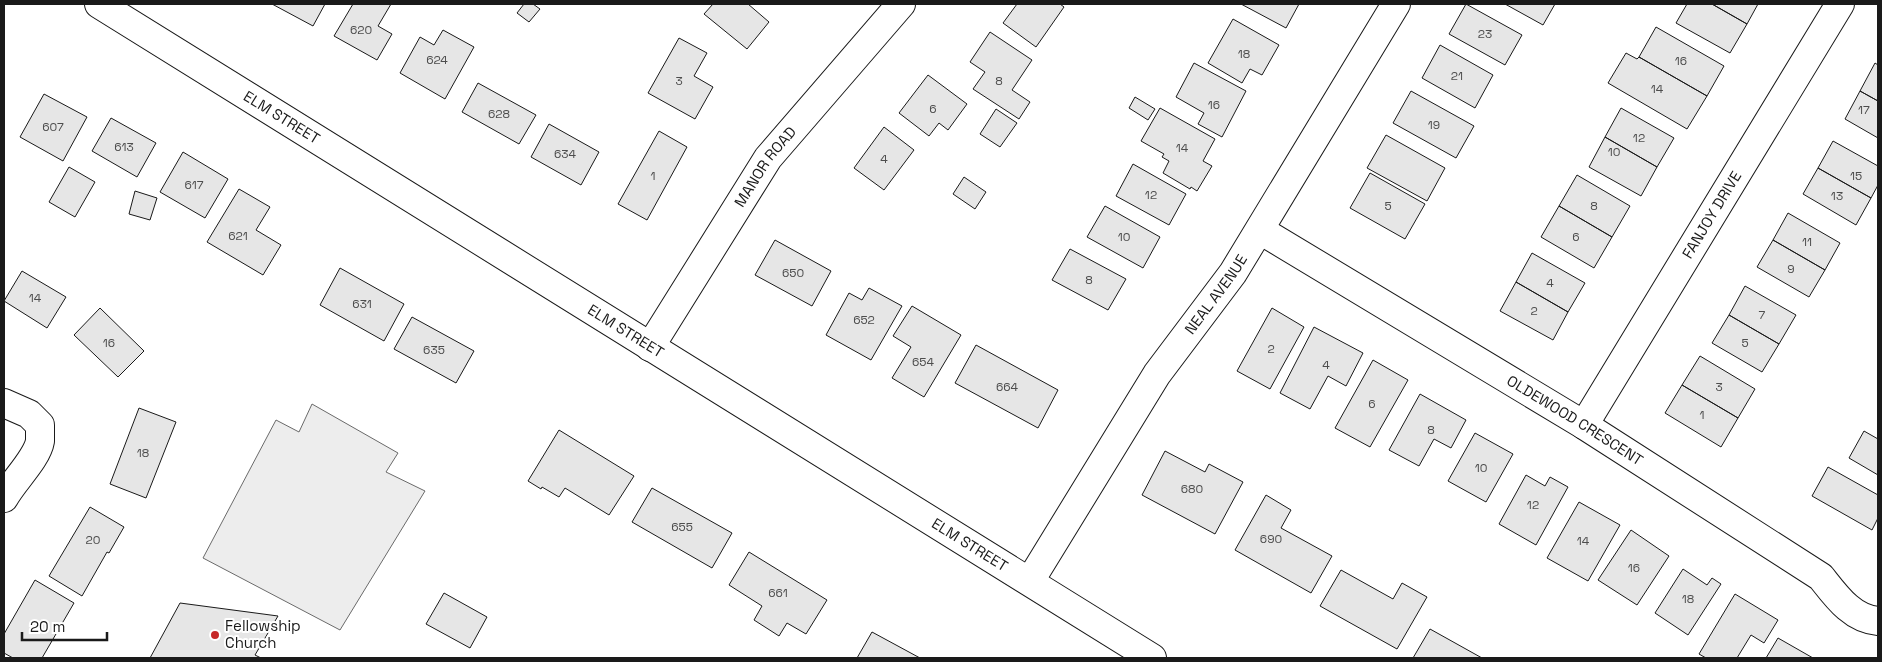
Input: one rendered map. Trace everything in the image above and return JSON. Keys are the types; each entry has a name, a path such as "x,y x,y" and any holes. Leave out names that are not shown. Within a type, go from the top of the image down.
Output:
{"street":[{"name":"ELM STREET","path":"98,4 1152,658"},
{"name":"MANOR ROAD","path":"650,347 768,158 901,4"},
{"name":"NEAL AVENUE","path":"1030,581 1157,374 1233,273 1396,4"},
{"name":"FANJOY DRIVE","path":"1584,425 1840,4"},
{"name":"OLDEWOOD CRESCENT","path":"1260,230 1584,425 1821,577 1837,598 1856,615 1878,621"},
{"path":"4,402 29,414 40,425 40,442 33,458 11,485 4,498"}],"shaded area":[{"path":"312,404 398,453 386,472 425,491 340,630 203,558 276,420 299,432"}],"building":[{"path":"272,4 325,4 313,26"},
{"path":"353,4 391,4 378,26 392,34 377,60 334,36"},
{"path":"524,4 533,4 540,9 529,22 517,13"},
{"path":"713,4 748,4 769,22 747,49 704,14"},
{"path":"1017,4 1060,4 1064,7 1036,47 1003,23"},
{"path":"1241,4 1299,4 1286,28"},
{"path":"1466,4 1522,35 1505,65 1449,34"},
{"path":"1505,4 1555,4 1543,25"},
{"path":"1687,4 1712,4 1747,24 1730,53 1676,23"},
{"path":"1712,4 1758,4 1747,24"},
{"path":"1233,19 1279,45 1262,75 1250,69 1242,83 1208,63"},
{"path":"1656,27 1724,66 1707,96 1639,57"},
{"path":"443,30 474,47 445,99 400,73 420,37 434,45"},
{"path":"990,32 1032,60 1012,90 1030,102 1019,119 973,89 985,72 970,62"},
{"path":"679,38 707,53 694,76 713,87 695,119 648,93"},
{"path":"1440,45 1493,75 1475,108 1422,78"},
{"path":"1626,53 1637,59 1639,57 1707,96 1687,129 1608,83"},
{"path":"1194,63 1246,91 1222,137 1198,124 1204,113 1176,97"},
{"path":"1875,63 1878,65 1878,101 1860,91"},
{"path":"928,75 967,104 948,130 939,123 929,136 899,113"},
{"path":"478,83 536,115 519,144 462,112"},
{"path":"1411,91 1474,126 1456,158 1393,123"},
{"path":"1860,91 1878,101 1878,138 1845,119"},
{"path":"44,94 87,117 63,161 20,137"},
{"path":"1135,97 1155,109 1148,120 1129,108"},
{"path":"1160,108 1215,139 1203,161 1212,166 1197,191 1191,187 1190,189 1163,173 1169,161 1162,157 1164,154 1141,141"},
{"path":"1621,108 1674,138 1657,167 1605,137"},
{"path":"996,109 1017,123 1000,147 980,134"},
{"path":"111,118 156,143 137,177 92,151"},
{"path":"549,124 599,152 581,185 531,157"},
{"path":"884,127 914,150 884,190 854,168"},
{"path":"659,131 687,147 647,220 618,204"},
{"path":"1386,135 1445,168 1427,201 1367,168"},
{"path":"1605,137 1657,167 1641,196 1589,167"},
{"path":"1833,141 1878,166 1878,185 1871,198 1818,168"},
{"path":"183,152 228,179 205,218 160,192"},
{"path":"1133,164 1186,194 1169,225 1116,196"},
{"path":"69,167 95,182 75,217 49,202"},
{"path":"1818,168 1871,198 1856,225 1803,194"},
{"path":"1370,173 1425,204 1405,239 1350,208"},
{"path":"1577,175 1630,206 1612,237 1559,206"},
{"path":"964,177 986,192 975,209 953,194"},
{"path":"239,189 270,207 256,230 281,245 263,275 207,242"},
{"path":"135,191 157,198 150,220 129,214"},
{"path":"1105,206 1160,237 1143,268 1087,237"},
{"path":"1559,206 1612,237 1594,268 1541,237"},
{"path":"1788,213 1840,243 1825,270 1773,240"},
{"path":"775,240 831,271 812,306 755,275"},
{"path":"1773,240 1825,270 1809,297 1757,267"},
{"path":"1070,249 1126,279 1108,310 1052,280"},
{"path":"1532,253 1585,283 1568,312 1516,282"},
{"path":"340,268 404,304 384,341 320,305"},
{"path":"22,271 66,297 47,328 4,301"},
{"path":"1516,282 1568,312 1553,340 1500,311"},
{"path":"1745,286 1796,315 1779,344 1729,315"},
{"path":"869,288 902,306 871,360 826,335 849,293 862,300"},
{"path":"912,306 961,335 924,397 892,378 911,347 893,336"},
{"path":"100,308 144,351 118,377 74,335"},
{"path":"1272,308 1304,327 1270,389 1237,371"},
{"path":"1729,315 1779,344 1762,372 1712,343"},
{"path":"412,317 474,351 456,383 394,349"},
{"path":"1314,327 1363,353 1346,386 1328,376 1310,409 1280,393"},
{"path":"976,345 1058,390 1038,428 955,383"},
{"path":"1700,356 1755,389 1738,418 1682,385"},
{"path":"1373,360 1408,380 1370,447 1335,428"},
{"path":"1682,385 1738,418 1721,447 1665,413"},
{"path":"1420,394 1466,420 1451,448 1434,439 1419,466 1389,450"},
{"path":"139,408 176,422 146,498 110,484"},
{"path":"559,430 634,476 609,515 565,488 559,497 528,481"},
{"path":"1864,431 1878,439 1878,475 1849,458"},
{"path":"1475,433 1513,454 1486,502 1448,481"},
{"path":"1165,451 1205,472 1209,464 1243,482 1215,534 1142,495"},
{"path":"1828,467 1878,495 1878,518 1872,530 1812,496"},
{"path":"1526,475 1545,486 1550,477 1568,487 1536,545 1499,524"},
{"path":"652,488 732,533 712,568 632,522"},
{"path":"1266,495 1291,510 1281,528 1332,556 1311,593 1235,550"},
{"path":"1579,502 1620,525 1588,581 1547,558"},
{"path":"90,507 124,527 109,553 107,552 82,596 49,576"},
{"path":"1631,530 1669,556 1637,605 1598,580"},
{"path":"749,552 827,600 806,634 787,623 779,636 754,620 762,606 729,585"},
{"path":"1683,569 1707,585 1712,578 1721,584 1688,635 1655,613"},
{"path":"1341,570 1393,599 1402,583 1427,597 1397,649 1320,606"},
{"path":"35,580 74,603 42,658 13,658 4,653 4,634"},
{"path":"444,593 487,617 470,648 426,624"},
{"path":"1735,594 1778,620 1764,643 1751,635 1737,658 1706,658 1699,654"},
{"name":"Fellowship Church","path":"180,603 278,616 255,655 261,658 150,658"},
{"path":"1430,629 1482,658 1413,658"},
{"path":"872,632 920,658 857,658"},
{"path":"1778,638 1813,658 1766,658"}],"place":[{"name":"Fellowship Church","path":"215,635"}]}
